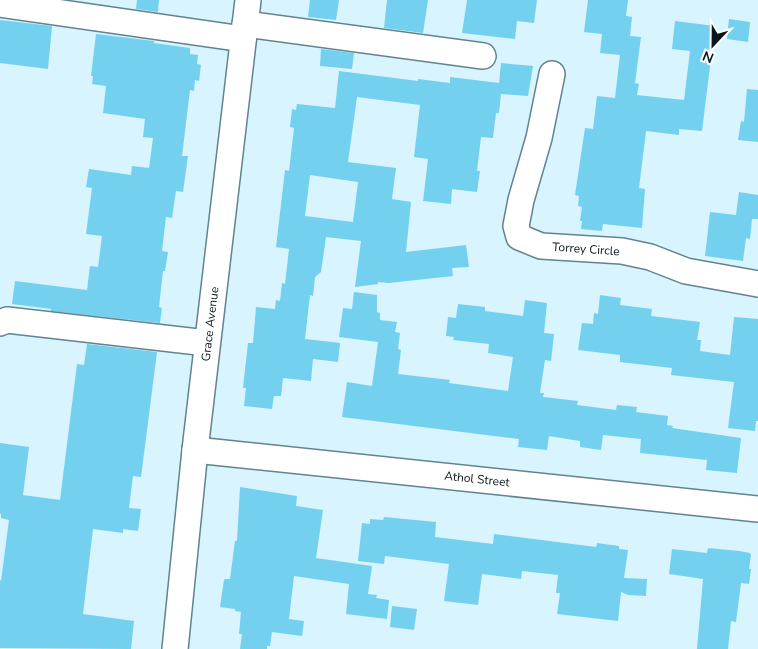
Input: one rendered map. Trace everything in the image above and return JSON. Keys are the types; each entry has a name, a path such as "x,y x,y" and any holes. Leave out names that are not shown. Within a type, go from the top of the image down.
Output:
{"street":[{"path":"0,4 245,21 483,56"},
{"name":"Grace Avenue","path":"175,649 195,450 245,21"},
{"name":"Torrey Circle","path":"552,74 539,138 521,200 516,226 519,238 541,246 622,251 650,257 686,271 758,284"},
{"path":"0,323 7,320 208,343"},
{"name":"Athol Street","path":"195,450 758,509"}],"building":[{"path":"137,0 159,0 158,12 136,9"},
{"path":"310,0 339,0 336,20 308,17"},
{"path":"387,0 428,0 423,33 384,28"},
{"path":"467,0 537,0 534,23 517,21 515,39 462,33"},
{"path":"588,0 628,0 626,16 632,17 630,36 641,37 635,83 639,84 637,95 684,100 690,51 672,49 675,21 715,26 702,131 679,129 679,135 646,131 639,188 645,189 642,228 603,224 602,231 581,229 582,207 578,206 579,196 575,195 585,128 593,129 597,96 615,98 620,55 600,53 602,34 584,32"},
{"path":"729,19 750,22 748,42 727,39"},
{"path":"0,20 52,26 48,69 0,63"},
{"path":"96,34 154,41 154,43 190,48 190,54 198,55 197,64 201,65 199,81 195,80 194,91 190,90 182,156 188,156 183,192 176,191 172,218 166,217 162,251 168,252 165,271 163,271 159,307 162,308 160,323 51,311 51,309 12,304 15,281 87,290 90,266 98,267 102,236 86,234 92,188 86,187 89,169 131,175 132,166 149,168 153,138 143,137 145,119 103,113 106,86 92,84 93,76 91,76"},
{"path":"321,49 354,53 352,69 320,66"},
{"path":"501,63 533,66 528,96 501,94 499,113 496,113 493,138 481,137 477,171 480,171 477,192 452,189 451,204 423,201 428,159 414,157 420,105 357,97 348,162 396,168 392,199 411,202 406,252 466,245 469,267 452,268 453,276 389,283 378,282 378,284 355,287 361,241 326,237 321,272 315,277 313,296 310,295 305,339 340,343 338,362 313,359 311,381 283,378 281,396 274,396 272,409 244,406 246,388 243,388 248,343 253,343 256,307 275,309 276,300 280,301 282,283 285,284 289,249 276,247 285,170 289,171 294,128 290,127 292,109 296,110 297,104 335,108 339,71 418,81 418,79 450,83 450,77 499,83","holes":["310,175 358,182 353,222 305,216"]},
{"path":"747,89 758,90 758,142 738,140 741,121 744,122"},
{"path":"739,192 758,195 758,219 752,219 750,239 746,238 743,261 705,256 710,212 736,215"},
{"path":"354,292 377,295 377,312 380,313 380,320 397,322 395,332 400,333 398,349 401,350 398,374 450,380 449,383 508,391 513,357 488,353 489,344 453,340 454,337 446,336 448,317 456,318 458,304 485,307 485,311 523,316 525,300 547,303 544,333 554,334 551,361 545,360 540,393 544,393 543,397 578,401 577,405 616,410 617,405 637,407 636,412 668,416 667,425 673,426 672,428 741,438 737,473 706,470 707,460 640,453 641,439 603,435 601,450 580,447 580,441 549,436 547,450 518,447 519,439 342,417 347,382 372,386 378,342 339,337 343,308 352,309"},
{"path":"600,295 621,298 620,305 652,309 651,316 700,322 697,340 701,340 700,351 730,355 734,317 758,319 758,421 756,421 755,431 728,428 734,382 671,375 672,368 620,362 620,355 578,350 582,323 593,324 594,313 598,314"},
{"path":"87,344 157,352 141,477 133,476 129,508 141,509 138,531 123,529 123,533 93,529 83,614 134,621 131,649 0,648 0,580 9,520 1,518 0,514 0,443 29,447 23,495 60,500 77,364 84,365"},
{"path":"240,487 297,496 296,506 323,510 316,558 372,566 368,594 377,595 376,598 389,600 387,619 346,614 349,584 294,576 289,619 304,621 302,636 272,632 270,646 267,646 267,649 240,649 242,634 239,634 241,612 235,611 235,609 220,607 224,580 230,579 235,541 237,541"},
{"path":"384,517 436,522 435,537 493,544 494,534 596,547 597,543 619,546 619,549 628,550 624,578 647,579 646,596 628,595 621,592 618,621 557,614 560,593 556,593 558,575 522,571 521,579 482,574 478,605 444,601 449,564 385,556 384,564 358,561 362,523 370,524 370,519 383,520"},
{"path":"708,548 739,551 750,553 751,555 749,584 741,583 736,622 731,621 728,649 697,649 703,579 669,574 672,549 707,553"},
{"path":"392,606 417,609 414,630 390,627"}]}
